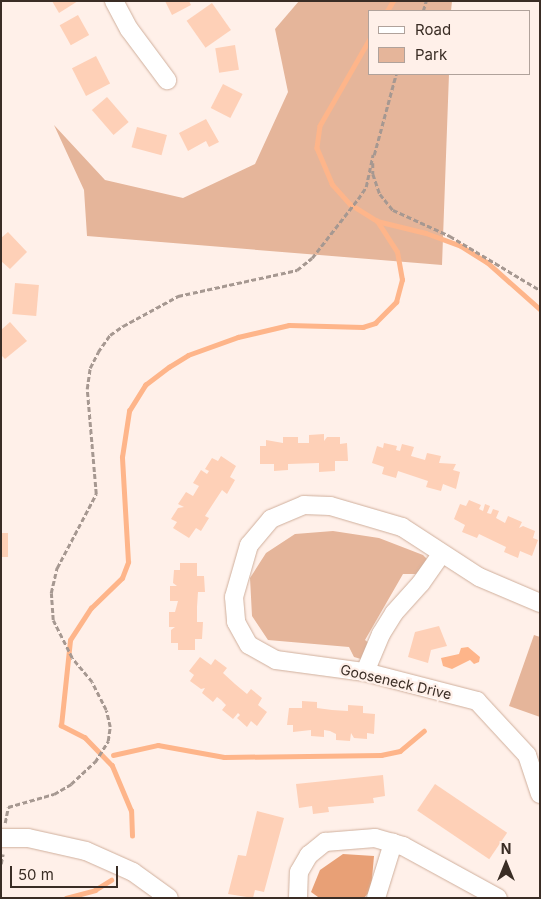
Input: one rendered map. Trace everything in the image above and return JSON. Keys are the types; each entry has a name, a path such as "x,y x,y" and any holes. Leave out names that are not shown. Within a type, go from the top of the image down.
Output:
{"street":[{"path":"114,1 129,29 167,80"},
{"name":"Gooseneck Drive","path":"540,603 478,577 402,527 330,506 304,505 270,519 249,545 234,598 236,622 249,645 276,660 365,672 477,701 533,753 540,794"},
{"path":"365,672 394,613 421,584 441,554"},
{"path":"2,844 28,838 86,851 133,872 169,898"},
{"path":"298,898 299,872 309,855 325,842 375,838 393,843 498,898"},
{"path":"376,898 393,843"}],"path":[{"path":"4,819 8,808 54,794 71,784 95,762 108,741 110,727 106,710 92,682 72,658 53,620 52,593 57,568 96,494 87,389 90,368 110,335 178,296 297,270 338,227 366,187 396,75"},
{"path":"374,155 373,174 380,194 393,210 450,236 540,290"},
{"path":"1,864 2,844"}],"green space":[{"path":"299,1 452,1 451,10 368,10 368,75 449,75 442,265 87,236 84,190 54,125 105,180 183,198 255,164 288,92 275,29"},
{"path":"333,531 379,538 423,555 429,561 423,574 403,574 365,640 370,644 361,659 354,657 349,647 268,640 252,616 250,578 266,553 295,534"},
{"path":"534,635 540,637 540,717 509,706"}],"shaded area":[{"path":"468,647 480,657 479,662 474,664 470,660 452,669 443,666 441,658 459,654 461,648"},
{"path":"343,854 374,856 371,890 364,898 318,897 311,892 320,870"}],"building":[{"path":"52,1 78,1 59,13"},
{"path":"165,1 189,1 191,5 172,15"},
{"path":"212,3 231,30 206,48 187,21"},
{"path":"78,15 89,35 71,45 60,25"},
{"path":"235,45 239,70 219,73 215,48"},
{"path":"96,56 110,84 86,96 72,68"},
{"path":"223,84 243,94 230,118 211,108"},
{"path":"107,97 129,122 114,135 92,110"},
{"path":"206,119 219,142 209,147 206,141 188,151 179,133"},
{"path":"137,127 167,135 162,155 132,147"},
{"path":"8,232 27,252 10,269 1,261 1,238"},
{"path":"15,283 39,285 36,316 12,314"},
{"path":"10,322 27,341 5,359 1,355 1,330"},
{"path":"324,434 324,441 327,437 340,437 340,444 347,443 348,461 335,461 335,471 319,472 319,463 288,464 288,470 274,471 274,464 260,464 260,446 266,446 266,440 283,443 283,437 298,437 298,443 309,443 309,435"},
{"path":"384,443 397,446 396,450 400,451 402,444 414,447 411,456 425,460 427,453 441,456 439,463 456,464 453,470 460,472 456,489 443,484 441,491 426,487 428,481 398,471 396,478 382,474 384,467 372,463 377,446 383,448"},
{"path":"221,456 236,466 230,477 235,480 227,494 222,490 205,516 209,518 201,531 196,528 189,538 173,528 177,522 171,519 178,508 184,507 178,504 186,492 193,496 199,486 193,483 201,470 207,474 209,471 205,469 212,458 218,461"},
{"path":"469,500 481,505 479,509 483,511 485,504 490,506 487,513 491,514 493,509 499,511 496,518 505,523 508,516 522,522 519,528 523,526 535,531 533,538 538,540 532,556 520,551 518,558 504,552 506,547 479,534 477,538 462,532 465,525 454,519 460,504 466,506"},
{"path":"1,533 8,533 8,557 1,557"},
{"path":"180,563 197,563 197,576 204,576 205,592 198,592 197,607 197,622 203,622 202,639 195,639 195,650 178,650 178,643 171,643 171,630 175,627 169,627 169,612 175,612 178,601 170,601 170,586 177,586 173,583 174,570 180,570"},
{"path":"439,626 447,646 431,650 428,663 408,657 415,632"},
{"path":"200,657 211,665 215,659 227,668 223,673 247,694 251,689 262,698 258,705 267,712 257,726 251,721 247,727 237,718 240,715 238,713 233,719 222,710 226,705 221,700 217,697 213,702 202,693 205,688 201,689 190,681 194,675 189,671"},
{"path":"302,701 317,702 317,708 332,710 348,711 348,705 363,706 363,713 375,714 374,734 367,733 367,739 354,738 351,733 350,741 336,740 336,734 324,730 324,737 311,736 311,730 293,732 293,725 287,725 289,708 302,708"},
{"path":"383,775 385,796 373,798 374,803 328,807 329,812 313,814 312,806 299,808 296,784"},
{"path":"435,784 507,833 489,859 417,811"},
{"path":"257,811 284,818 264,892 255,890 253,898 228,894 238,855 246,856"}],"waterway":[{"path":"388,10 393,1"},
{"path":"368,42 320,126 317,148 332,184 350,204 377,221 426,233 461,246 487,262 540,309"},
{"path":"132,836 131,811 112,766 85,738 61,726 70,640 91,608 122,578 128,562 122,457 129,411 145,385 169,367 188,355 238,337 289,325 363,327 375,323 396,302 402,280 397,252 377,221"},
{"path":"113,755 158,745 224,757 381,755 400,751 424,731"},
{"path":"66,898 95,890 111,880"}]}
